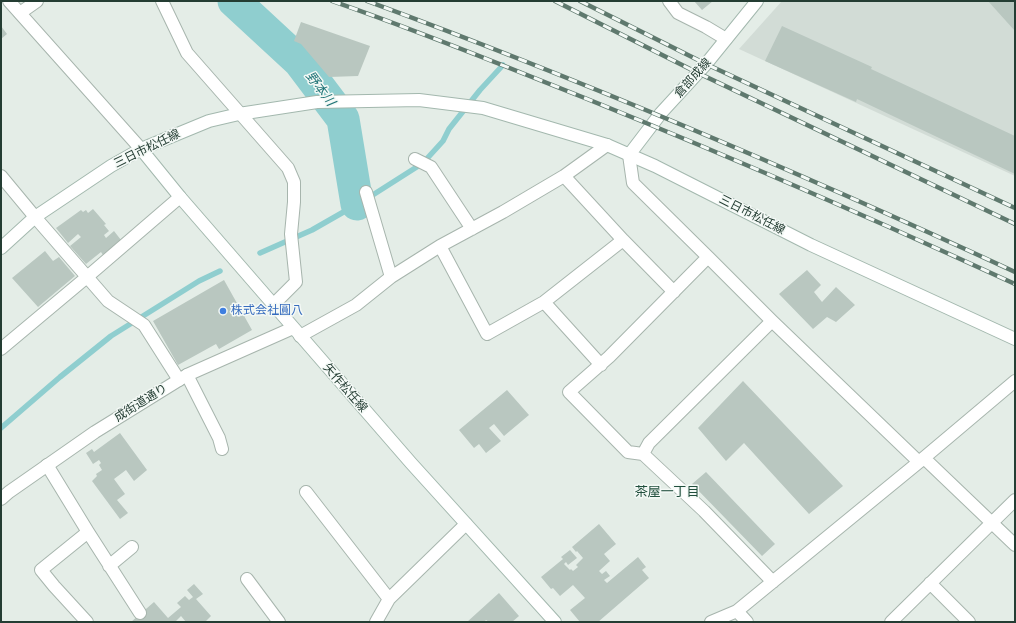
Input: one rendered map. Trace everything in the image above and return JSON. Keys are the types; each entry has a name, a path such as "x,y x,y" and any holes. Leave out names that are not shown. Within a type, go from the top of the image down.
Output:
{"street":[{"name":"矢作松任線","path":"9,1 141,149 180,197 297,332 466,524 555,622"},
{"path":"20,13 37,1"},
{"path":"162,1 187,53 288,168 294,182 291,240 296,282 274,304"},
{"path":"668,1 678,14 706,27 726,39"},
{"name":"倉部成線","path":"629,155 661,113 706,64 757,1"},
{"name":"三日市松任線","path":"1,248 34,217 112,166 141,149 209,121 240,114 317,102 419,100 483,108 608,145 655,166 811,245 1015,339"},
{"name":"成街道通り","path":"1,499 95,432 183,377 297,332 356,305 391,277 440,246 503,212 564,176 608,145"},
{"path":"629,155 633,183 772,321 921,460 992,522 1015,546"},
{"path":"415,159 431,167 472,229"},
{"path":"1,176 34,217 108,301 144,325 183,377 220,438 222,449"},
{"path":"564,176 623,240 674,292"},
{"path":"1,349 180,197"},
{"path":"368,197 391,277"},
{"path":"440,246 487,334 544,302 623,240"},
{"path":"708,257 601,365 569,392 628,452 643,454 704,511 773,582"},
{"path":"544,302 601,365"},
{"path":"643,454 649,443 772,321"},
{"path":"711,622 737,611 1015,381"},
{"path":"47,465 140,612"},
{"path":"306,492 389,600"},
{"path":"891,622 1015,500"},
{"path":"376,622 389,600 466,524"},
{"path":"84,621 41,570 88,532"},
{"path":"110,566 132,547"},
{"path":"247,580 280,622"},
{"path":"930,583 969,622"},
{"path":"737,611 747,622"}],"shaded area":[{"path":"782,1 1015,1 1015,176 739,49"}],"building":[{"path":"694,1 713,1 702,10"},
{"path":"988,1 1015,1 1015,31"},
{"path":"301,22 370,46 358,76 329,77 301,44 294,41"},
{"path":"1,26 7,34 1,39"},
{"path":"782,26 872,67 871,69 1015,136 1015,174 857,99 856,102 765,61"},
{"path":"93,209 106,224 104,225 109,231 104,235 106,238 114,231 121,240 103,255 101,252 86,264 70,246 81,237 78,234 68,243 56,228 81,210 83,212 86,210 88,213"},
{"path":"45,251 53,261 59,257 75,276 38,307 12,278"},
{"path":"807,270 821,285 814,292 822,302 836,287 855,305 836,322 827,317 813,329 779,294"},
{"path":"224,280 252,330 219,349 216,344 178,365 153,321"},
{"path":"743,381 843,486 809,514 744,443 726,461 698,428"},
{"path":"507,390 529,415 504,436 494,424 489,428 501,441 486,453 479,444 474,448 459,430"},
{"path":"120,433 147,470 134,481 126,470 114,479 125,494 117,500 128,513 120,519 92,481 97,476 96,474 102,470 99,465 101,463 99,460 93,464 86,453 92,449 94,452"},
{"path":"706,472 775,544 762,556 692,484"},
{"path":"599,524 616,544 604,554 610,561 599,571 602,574 606,571 610,576 604,580 607,583 638,557 646,567 642,570 649,578 598,622 580,622 570,610 585,598 573,585 560,596 553,588 551,589 541,577 563,559 561,557 570,550 577,558 568,565 566,562 564,564 573,571 578,567 576,565 583,558 572,547"},
{"path":"194,584 203,594 196,599 211,616 205,622 186,622 181,616 175,622 131,622 154,602 168,618 181,607 177,603 185,596 189,600 193,597 187,590"},
{"path":"499,593 519,616 512,622 489,622 486,620 484,622 467,622"}],"waterway":[{"name":"野本川","path":"234,1 300,62 343,119 357,204"},
{"path":"260,253 312,230 368,198 423,163 443,141 449,129 480,90 503,65"},
{"path":"1,428 60,377 111,336 199,281 220,271"}],"railway":[{"path":"332,1 454,46 711,150 833,202 1015,284"},
{"path":"367,1 531,64 694,130 1015,272"},
{"path":"555,1 698,73 1015,224"},
{"path":"580,1 706,64 1015,208"}],"place":[{"name":"株式会社圓八","path":"223,311"}],"district":[{"name":"茶屋一丁目","path":"667,492"}]}
